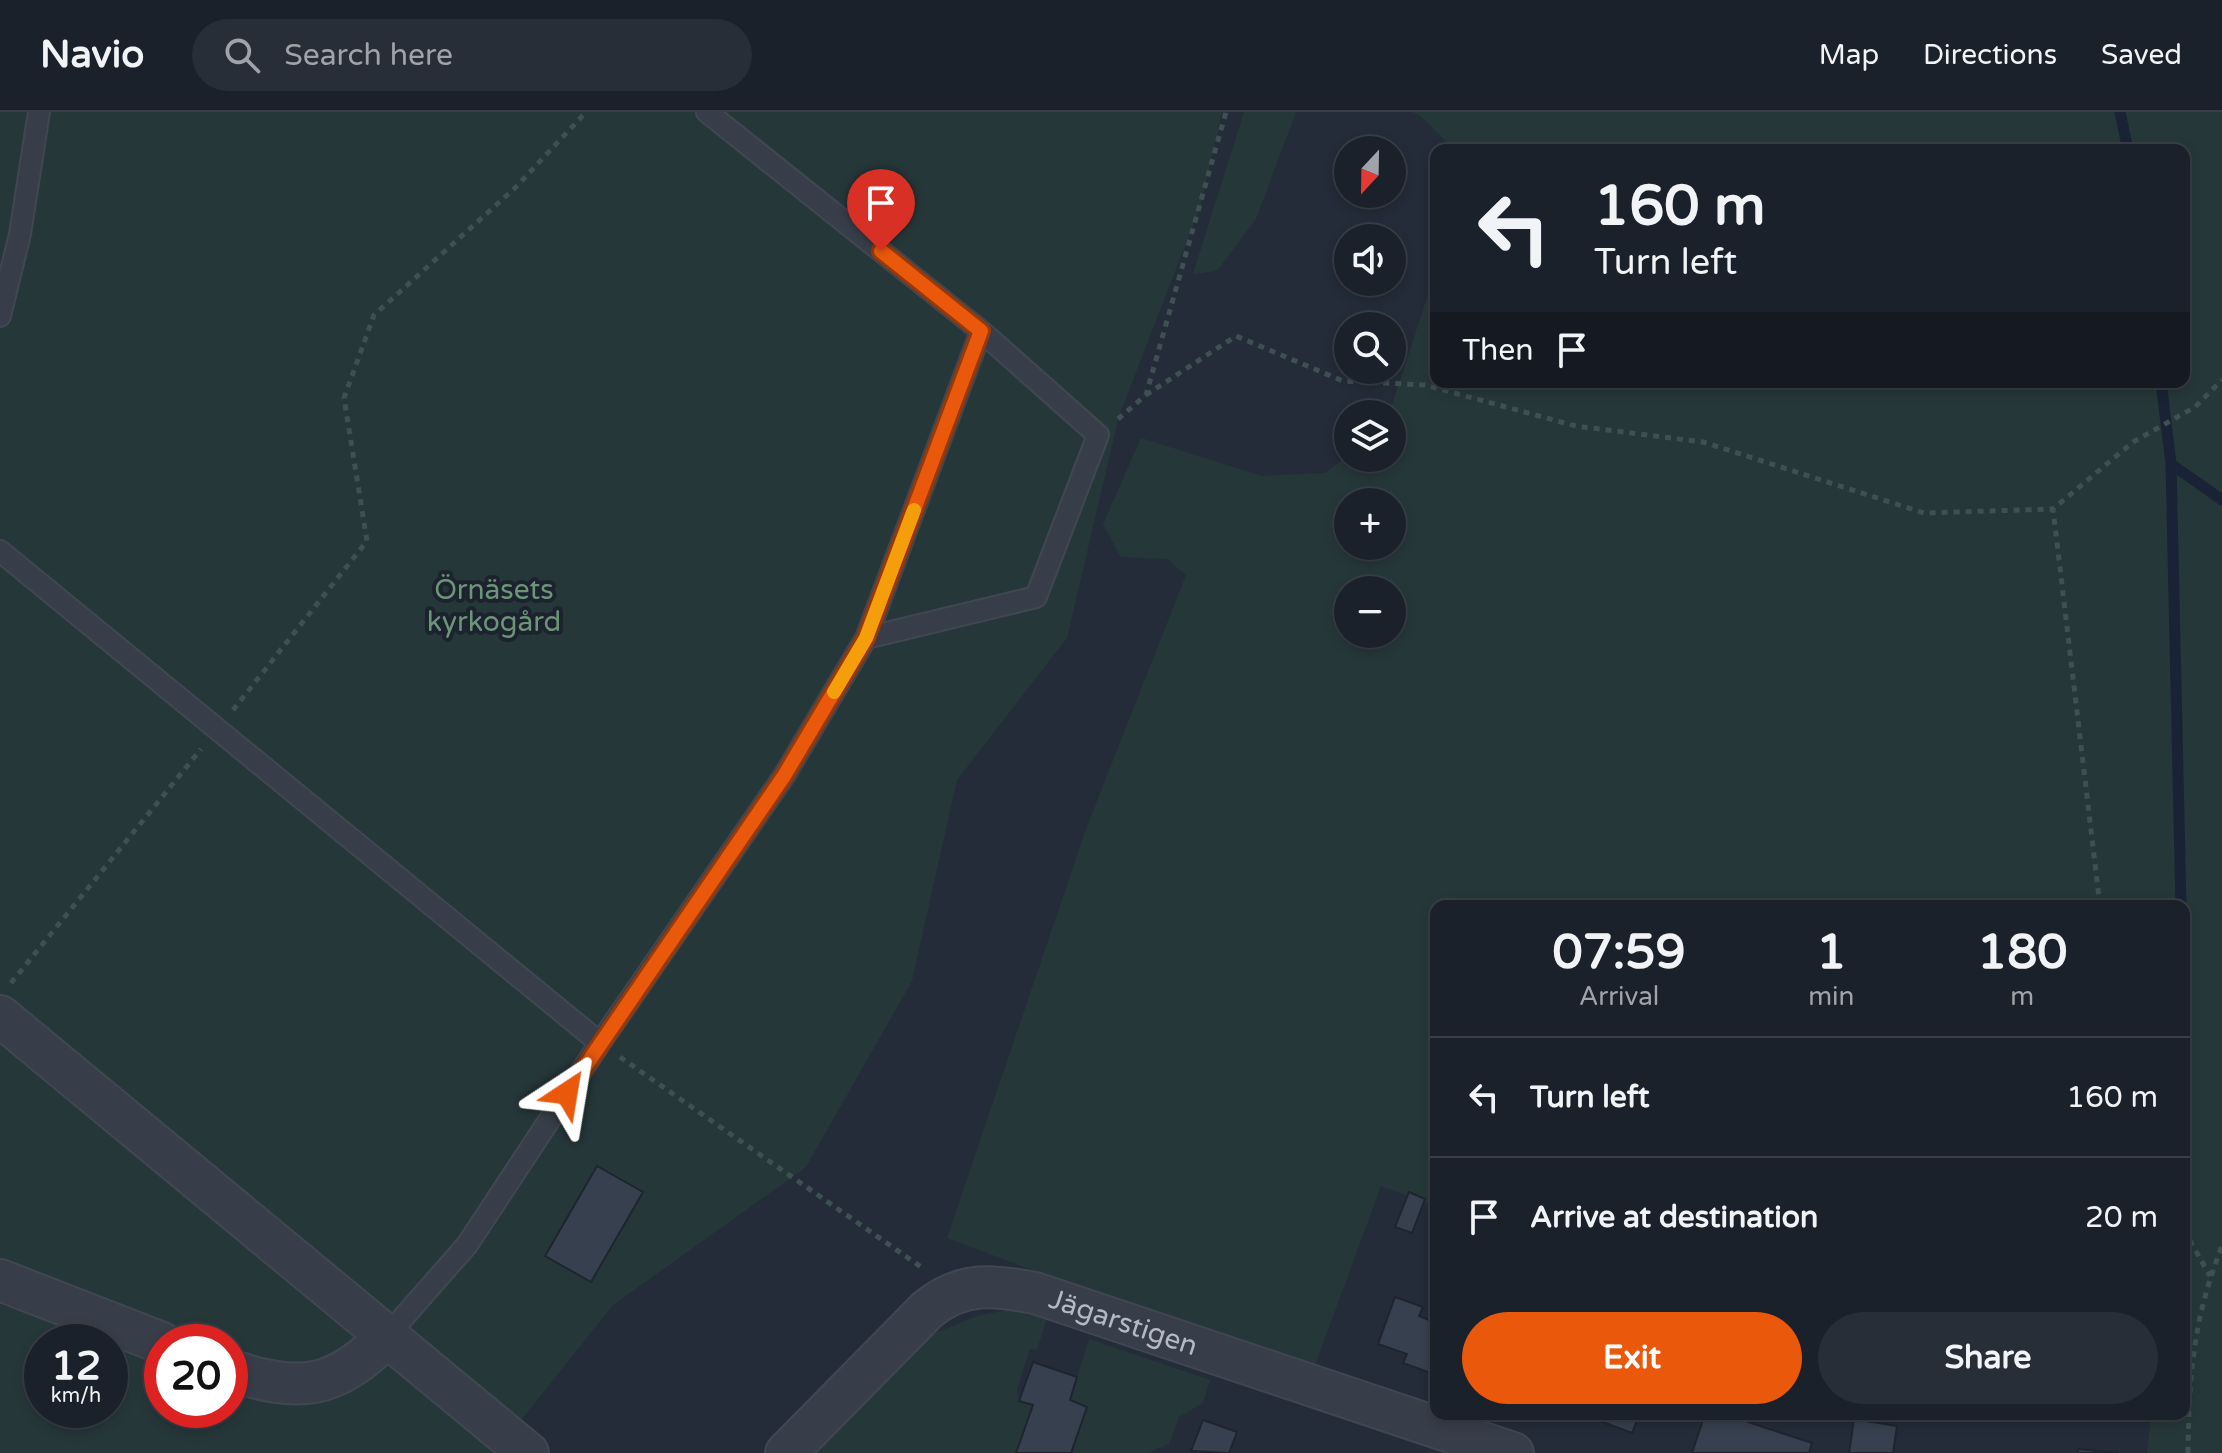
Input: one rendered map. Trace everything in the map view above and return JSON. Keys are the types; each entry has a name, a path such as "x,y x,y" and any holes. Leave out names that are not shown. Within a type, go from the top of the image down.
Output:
{"street":[{"path":"5,1000 387,1336 528,1453"},
{"path":"0,1280 144,1336"},
{"name":"Jägarstigen","path":"955,1291 978,1286 1035,1293 1513,1453"},
{"path":"786,1453 928,1309 955,1291"},
{"path":"248,1375 282,1385 311,1384 352,1368 387,1336"}],"lane":[{"path":"0,316 20,234 39,112"},
{"path":"707,112 981,331 1098,435 1036,597 866,638"},
{"path":"387,1336 467,1245 600,1043 784,776 866,638 981,331"},
{"path":"0,551 600,1043"}],"path":[{"path":"5,1000 367,541 344,398 374,315 515,188 586,112"},
{"path":"1146,395 1226,112"},
{"path":"1098,435 1146,395 1236,336 1343,381 1430,386"},
{"path":"1436,388 1576,426 1703,442 1924,513 2053,509 2144,436 2188,411 2222,380"},
{"path":"2053,509 2099,900"},
{"path":"600,1043 955,1291"},
{"path":"2190,1241 2210,1276"},
{"path":"2190,1385 2191,1351 2210,1276 2222,1246"},
{"path":"2188,1453 2189,1420"}],"green space":[{"name":"Örnäsets kyrkogård","path":"0,112 1222,112 1201,205 1119,416 1067,638 957,780 912,981 806,1167 613,1305 495,1453 0,1453"},
{"path":"1244,112 1296,112 1256,219 1217,271 1193,274"},
{"path":"1412,112 2222,112 2222,1453 2147,1453 2150,1420 2190,1420 2190,900 1430,900 1430,1204 1381,1186 1307,1387 1059,1280 947,1238 1086,829 1186,575 1167,559 1121,557 1103,524 1141,438 1262,476 1325,473 1334,466 1334,472 1406,472 1406,400 1394,400 1399,384 1406,384 1406,362 1430,288 1430,388 2190,388 2190,144 1448,144 1421,116"},
{"path":"1014,1309 1047,1318 1037,1350 1030,1349 1017,1389 1019,1401 1033,1405 1016,1453 808,1453 930,1335 980,1315"},
{"path":"1089,1339 1210,1380 1203,1403 1179,1417 1169,1444 1148,1453 1073,1453 1085,1406 1070,1400"}],"building":[{"path":"597,1166 643,1192 591,1282 545,1256"},
{"path":"1409,1192 1425,1199 1412,1233 1395,1227"},
{"path":"1395,1297 1423,1307 1419,1316 1430,1321 1430,1373 1403,1363 1407,1354 1378,1344"},
{"path":"1033,1362 1077,1377 1070,1400 1087,1407 1071,1453 1016,1453 1033,1405 1019,1401"},
{"path":"1203,1420 1237,1432 1229,1453 1191,1451"},
{"path":"1597,1420 1637,1420 1632,1433"},
{"path":"1703,1420 1748,1420 1812,1443 1809,1453 1692,1453"},
{"path":"1854,1420 1897,1426 1893,1453 1849,1453"},
{"path":"2078,1449 2118,1453 2078,1453"}],"waterway":[{"path":"2120,112 2127,144"},
{"path":"2162,388 2171,464 2181,900"},
{"path":"2171,464 2222,500"}],"slow traffic":[{"path":"834,692 866,638 914,510"}],"route":[{"path":"567,1093 784,776 866,638 981,331 881,251"}]}
